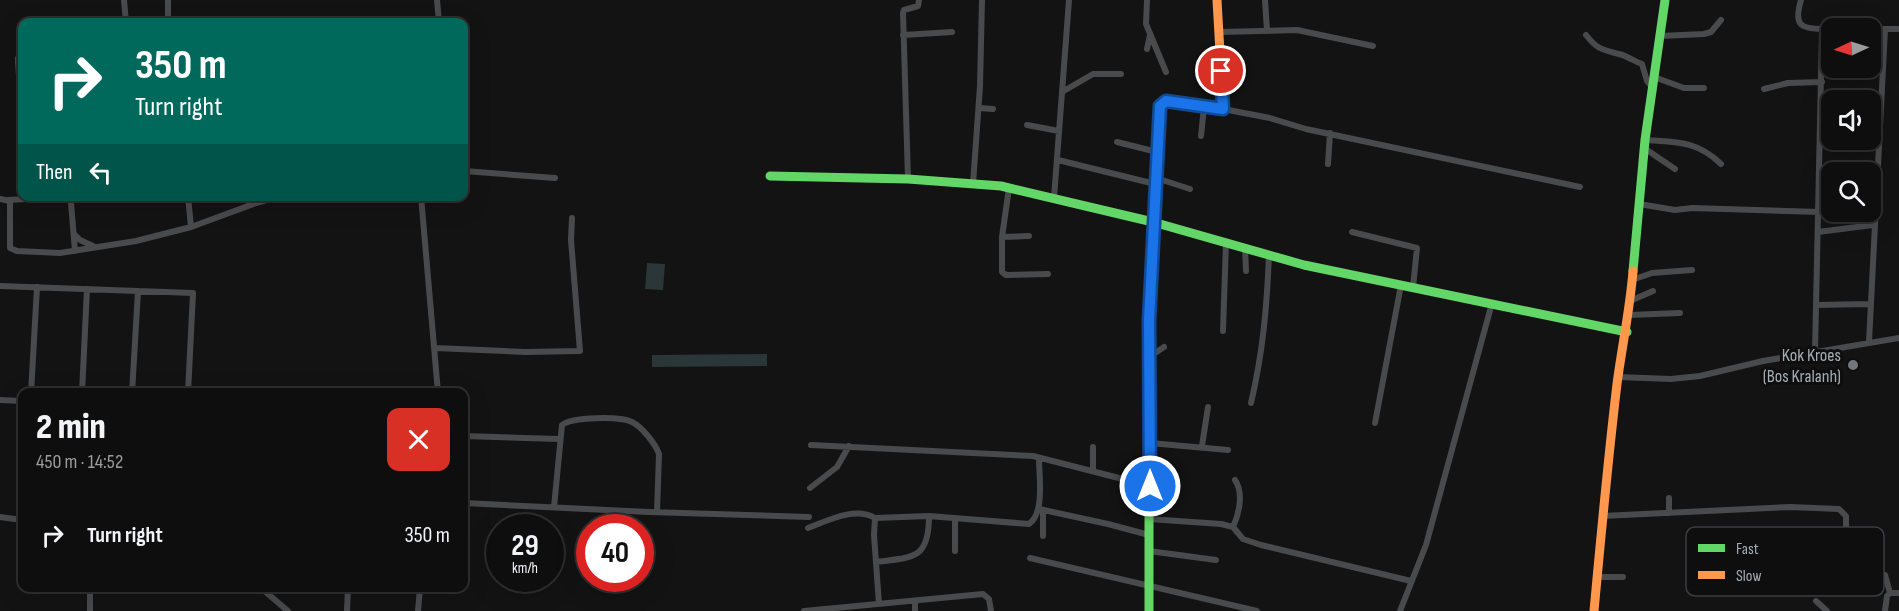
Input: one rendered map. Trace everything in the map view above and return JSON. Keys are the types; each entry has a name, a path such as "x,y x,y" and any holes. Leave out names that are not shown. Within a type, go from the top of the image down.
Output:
{"street":[{"path":"124,0 126,18"},
{"path":"168,0 168,18"},
{"path":"437,0 439,18"},
{"path":"908,179 903,12 918,6 920,0"},
{"path":"973,184 979,108 982,0"},
{"path":"1054,198 1069,0"},
{"path":"1147,0 1146,24 1166,72"},
{"path":"1217,0 1223,109"},
{"path":"1265,0 1267,30"},
{"path":"1594,611 1618,377 1629,315 1645,144 1665,0"},
{"path":"1801,0 1797,18 1800,25 1808,29 1821,29"},
{"path":"1660,36 1704,34 1710,32 1721,20"},
{"path":"1875,162 1884,29 1899,29"},
{"path":"1219,32 1297,30 1373,46"},
{"path":"903,35 952,32"},
{"path":"1147,50 1150,35"},
{"path":"1586,35 1595,46 1603,51 1642,64 1647,81 1653,89"},
{"path":"1062,92 1093,74 1121,74"},
{"path":"1654,77 1684,88 1704,88"},
{"path":"1815,352 1822,78"},
{"path":"1764,89 1788,83 1822,82"},
{"path":"1149,611 1149,357 1153,222 1160,106 1163,102 1204,106 1270,118 1580,187"},
{"path":"1201,136 1204,106"},
{"path":"979,108 993,109"},
{"path":"1027,125 1059,131"},
{"path":"1328,164 1330,133"},
{"path":"1117,142 1157,152"},
{"path":"1645,144 1678,143 1695,147 1710,154 1721,164"},
{"path":"1645,144 1675,169"},
{"path":"1058,160 1190,189"},
{"path":"468,171 555,178"},
{"path":"770,176 908,179 1009,188 1153,222 1304,265 1627,332"},
{"path":"1009,188 1002,237 1002,272 1006,274 1048,274"},
{"path":"0,199 18,199"},
{"path":"8,200 10,207 9,244 13,250 60,253 136,241 191,227 263,201"},
{"path":"71,201 75,251"},
{"path":"188,201 191,227"},
{"path":"421,201 438,388"},
{"path":"1639,204 1675,210 1692,208 1819,212"},
{"path":"435,348 525,352 580,351 571,240 573,218"},
{"path":"1818,232 1873,225 1869,342"},
{"path":"1352,232 1417,248 1413,288"},
{"path":"74,234 86,244 96,246"},
{"path":"1002,237 1029,236"},
{"path":"1223,331 1226,242"},
{"path":"1245,247 1245,271"},
{"path":"1251,403 1261,360 1269,254"},
{"path":"1631,280 1652,273 1692,270"},
{"path":"1375,423 1401,285"},
{"path":"0,286 193,293 188,388"},
{"path":"31,388 37,287"},
{"path":"82,388 87,289"},
{"path":"132,388 138,291"},
{"path":"1630,301 1653,291"},
{"path":"1400,611 1426,544 1492,303"},
{"path":"1815,305 1869,304"},
{"path":"1629,315 1680,313"},
{"path":"1618,377 1671,379 1700,376 1762,361 1899,338"},
{"path":"1149,357 1164,347"},
{"path":"0,400 18,401"},
{"path":"1202,447 1208,407"},
{"path":"554,507 562,425 571,420 625,420 636,424 656,448 658,454 657,512"},
{"path":"468,436 559,440"},
{"path":"1150,444 1228,450"},
{"path":"811,445 1012,454 1039,458 1150,486"},
{"path":"810,488 837,467 849,446"},
{"path":"1093,447 1093,471"},
{"path":"1039,458 1043,536"},
{"path":"1233,527 1238,513 1240,492 1235,480"},
{"path":"1669,498 1669,513"},
{"path":"468,503 809,517"},
{"path":"1602,516 1790,507 1839,510 1846,516 1846,527"},
{"path":"808,528 846,515 862,514 875,518 928,516 1029,524 1035,520 1041,509"},
{"path":"1041,509 1149,536"},
{"path":"876,562 910,556 925,548 929,530 928,516"},
{"path":"0,517 18,519"},
{"path":"875,518 879,604"},
{"path":"955,519 955,551"},
{"path":"1149,519 1221,524 1233,527 1244,538 1262,545 1411,581"},
{"path":"1149,551 1216,560"},
{"path":"1030,558 1257,611"},
{"path":"1885,575 1890,593 1887,596 1885,611"},
{"path":"1597,577 1623,577"},
{"path":"90,592 90,611"},
{"path":"266,592 288,611"},
{"path":"347,611 348,592"},
{"path":"418,611 420,592"},
{"path":"1890,593 1899,593"},
{"path":"804,611 983,594 989,599 991,611"},
{"path":"915,601 915,611"},
{"path":"1816,601 1827,611"}],"shaded area":[{"path":"647,263 665,264 663,290 645,289"},
{"path":"767,354 767,366 652,367 652,355"}],"traffic: fast":[{"path":"1633,271 1645,140 1665,0"},
{"path":"1149,611 1149,321 1160,106 1166,101 1223,109 1223,105"},
{"path":"770,176 908,179 1001,186 1153,222 1304,265 1627,332"}],"traffic: slow":[{"path":"1217,0 1223,105"},
{"path":"1594,611 1614,412 1633,271"}],"place":[{"name":"Kok Kroes (Bos Kralanh)","path":"1853,365"}],"route":[{"path":"1150,486 1149,321 1160,106 1166,101 1223,109 1221,71"}]}
